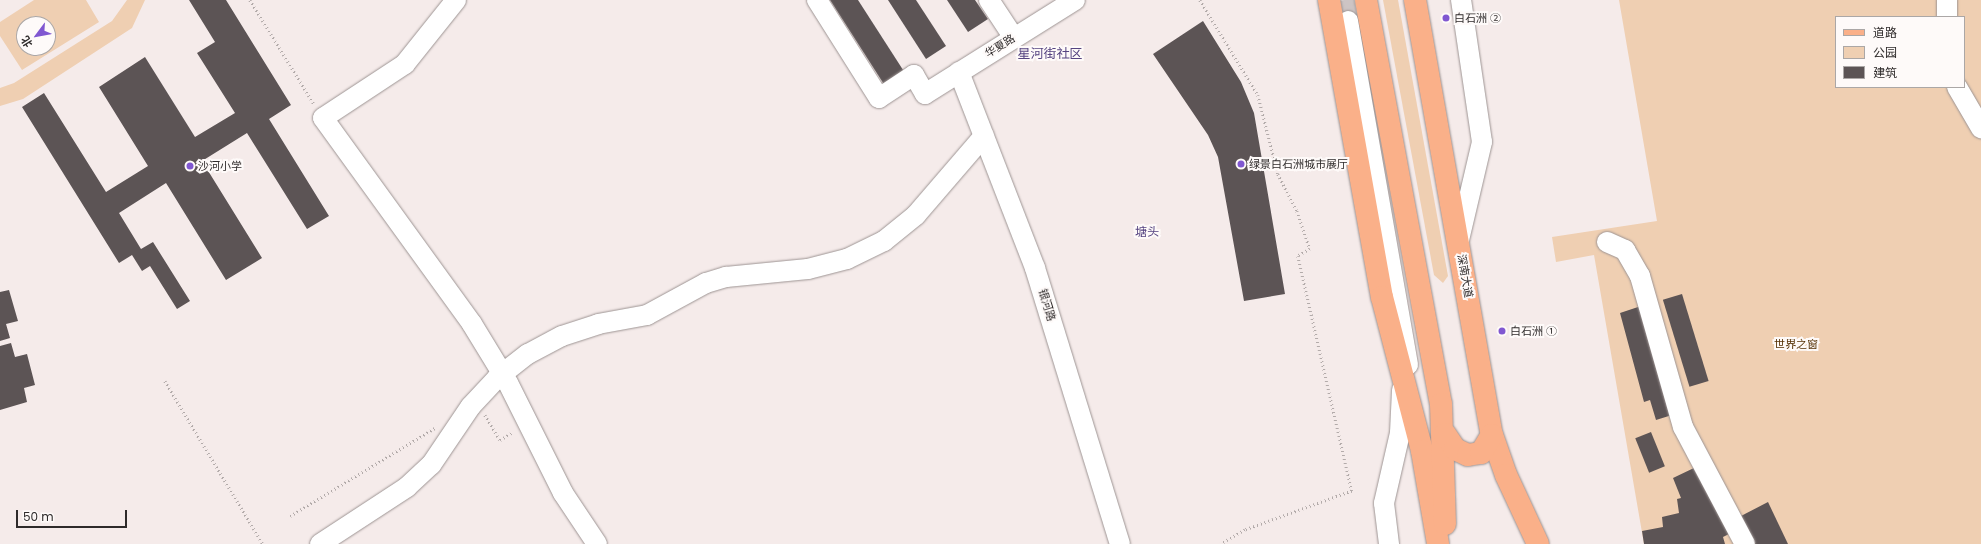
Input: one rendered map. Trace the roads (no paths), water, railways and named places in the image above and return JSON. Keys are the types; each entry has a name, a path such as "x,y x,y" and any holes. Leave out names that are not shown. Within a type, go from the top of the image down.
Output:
{"main road":[{"path":"1329,0 1382,297 1422,451 1438,544"},
{"path":"1366,0 1419,275 1445,434 1445,544"},
{"name":"深南大道","path":"1415,0 1492,436 1506,475 1538,544"},
{"path":"1445,434 1456,449 1468,455 1481,453 1492,436"}],"street":[{"path":"456,0 405,64 323,118 440,275 502,374 563,492 597,544"},
{"name":"华夏路","path":"817,0 879,98 914,76 925,94 1075,0"},
{"path":"989,0 1014,38"},
{"path":"1458,240 1482,142 1461,0"},
{"path":"1947,0 1947,16"},
{"path":"1348,21 1422,451"},
{"name":"银河路","path":"959,72 1035,268 1120,544"},
{"path":"1958,88 1981,128"},
{"path":"320,544 406,487 430,465 471,406 502,374 528,354 562,336 598,324 647,315 706,283 726,277 808,269 847,259 884,241 916,215 984,136"},
{"path":"1607,242 1625,250 1640,276 1683,427 1745,544"},
{"path":"1390,544 1384,503 1402,418 1400,368"}],"tunnel":[{"path":"1344,0 1348,21"}],"place":[{"name":"白石洲 ②","path":"1446,18"},
{"name":"绿景白石洲城市展厅","path":"1241,164"},
{"name":"沙河小学","path":"190,166"},
{"name":"白石洲 ①","path":"1502,331"}],"district":[{"name":"星河街社区","path":"1050,54"},
{"name":"塘头","path":"1147,232"}],"park label":[{"name":"世界之窗","path":"1796,344"}]}
